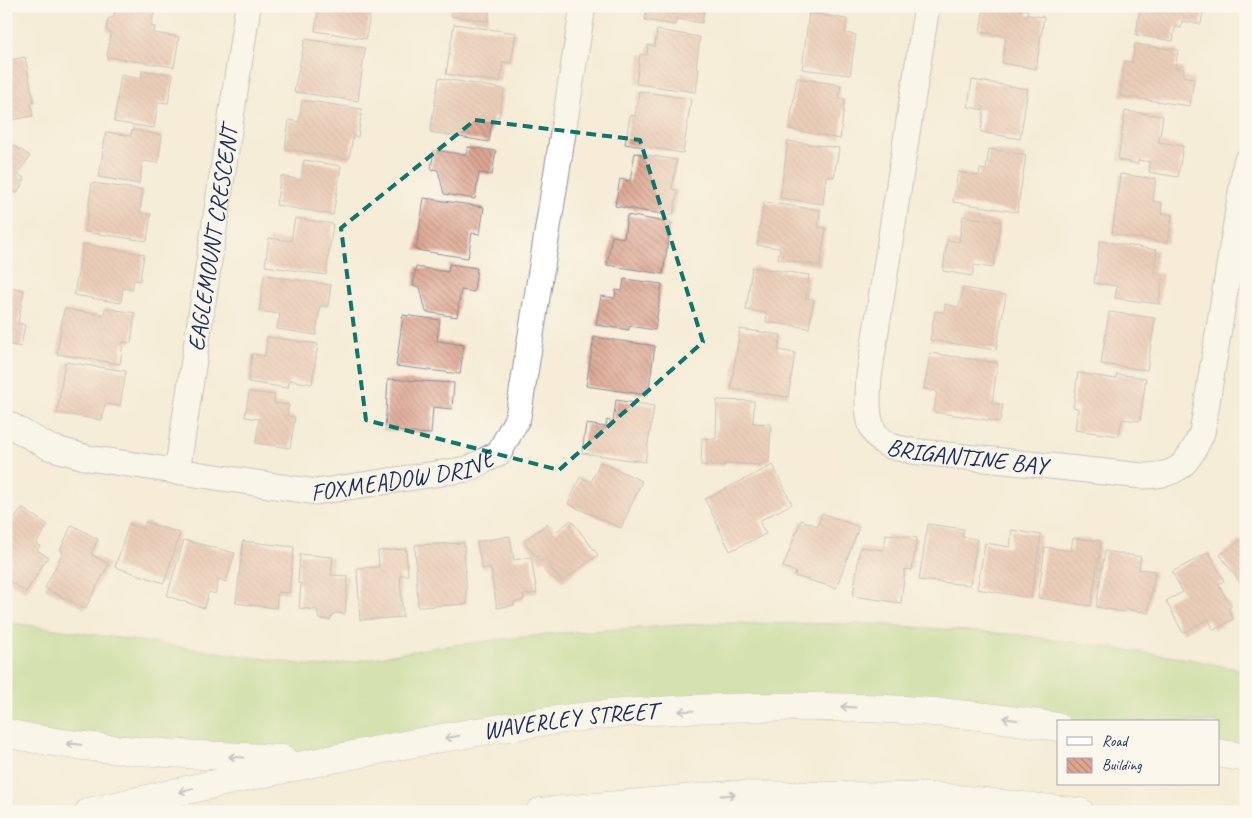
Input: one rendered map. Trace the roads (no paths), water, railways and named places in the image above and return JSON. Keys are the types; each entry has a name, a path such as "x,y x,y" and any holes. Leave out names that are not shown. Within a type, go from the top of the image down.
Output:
{"main road":[{"name":"WAVERLEY STREET","path":"89,812 320,760 500,728 620,713 833,706 998,717 1057,727"},
{"path":"6,733 38,740 157,753 320,760"},
{"path":"1220,753 1246,758"},
{"path":"540,812 730,794 937,797 1080,812"}],"street":[{"name":"EAGLEMOUNT CRESCENT","path":"177,472 248,6"},
{"name":"FOXMEADOW DRIVE","path":"6,422 48,447 80,456 316,492 468,469 499,453 518,417 583,6"},
{"name":"BRIGANTINE BAY","path":"927,6 869,376 867,408 874,432 886,445 911,451 1142,476 1165,476 1190,459 1202,433 1246,162"}]}
